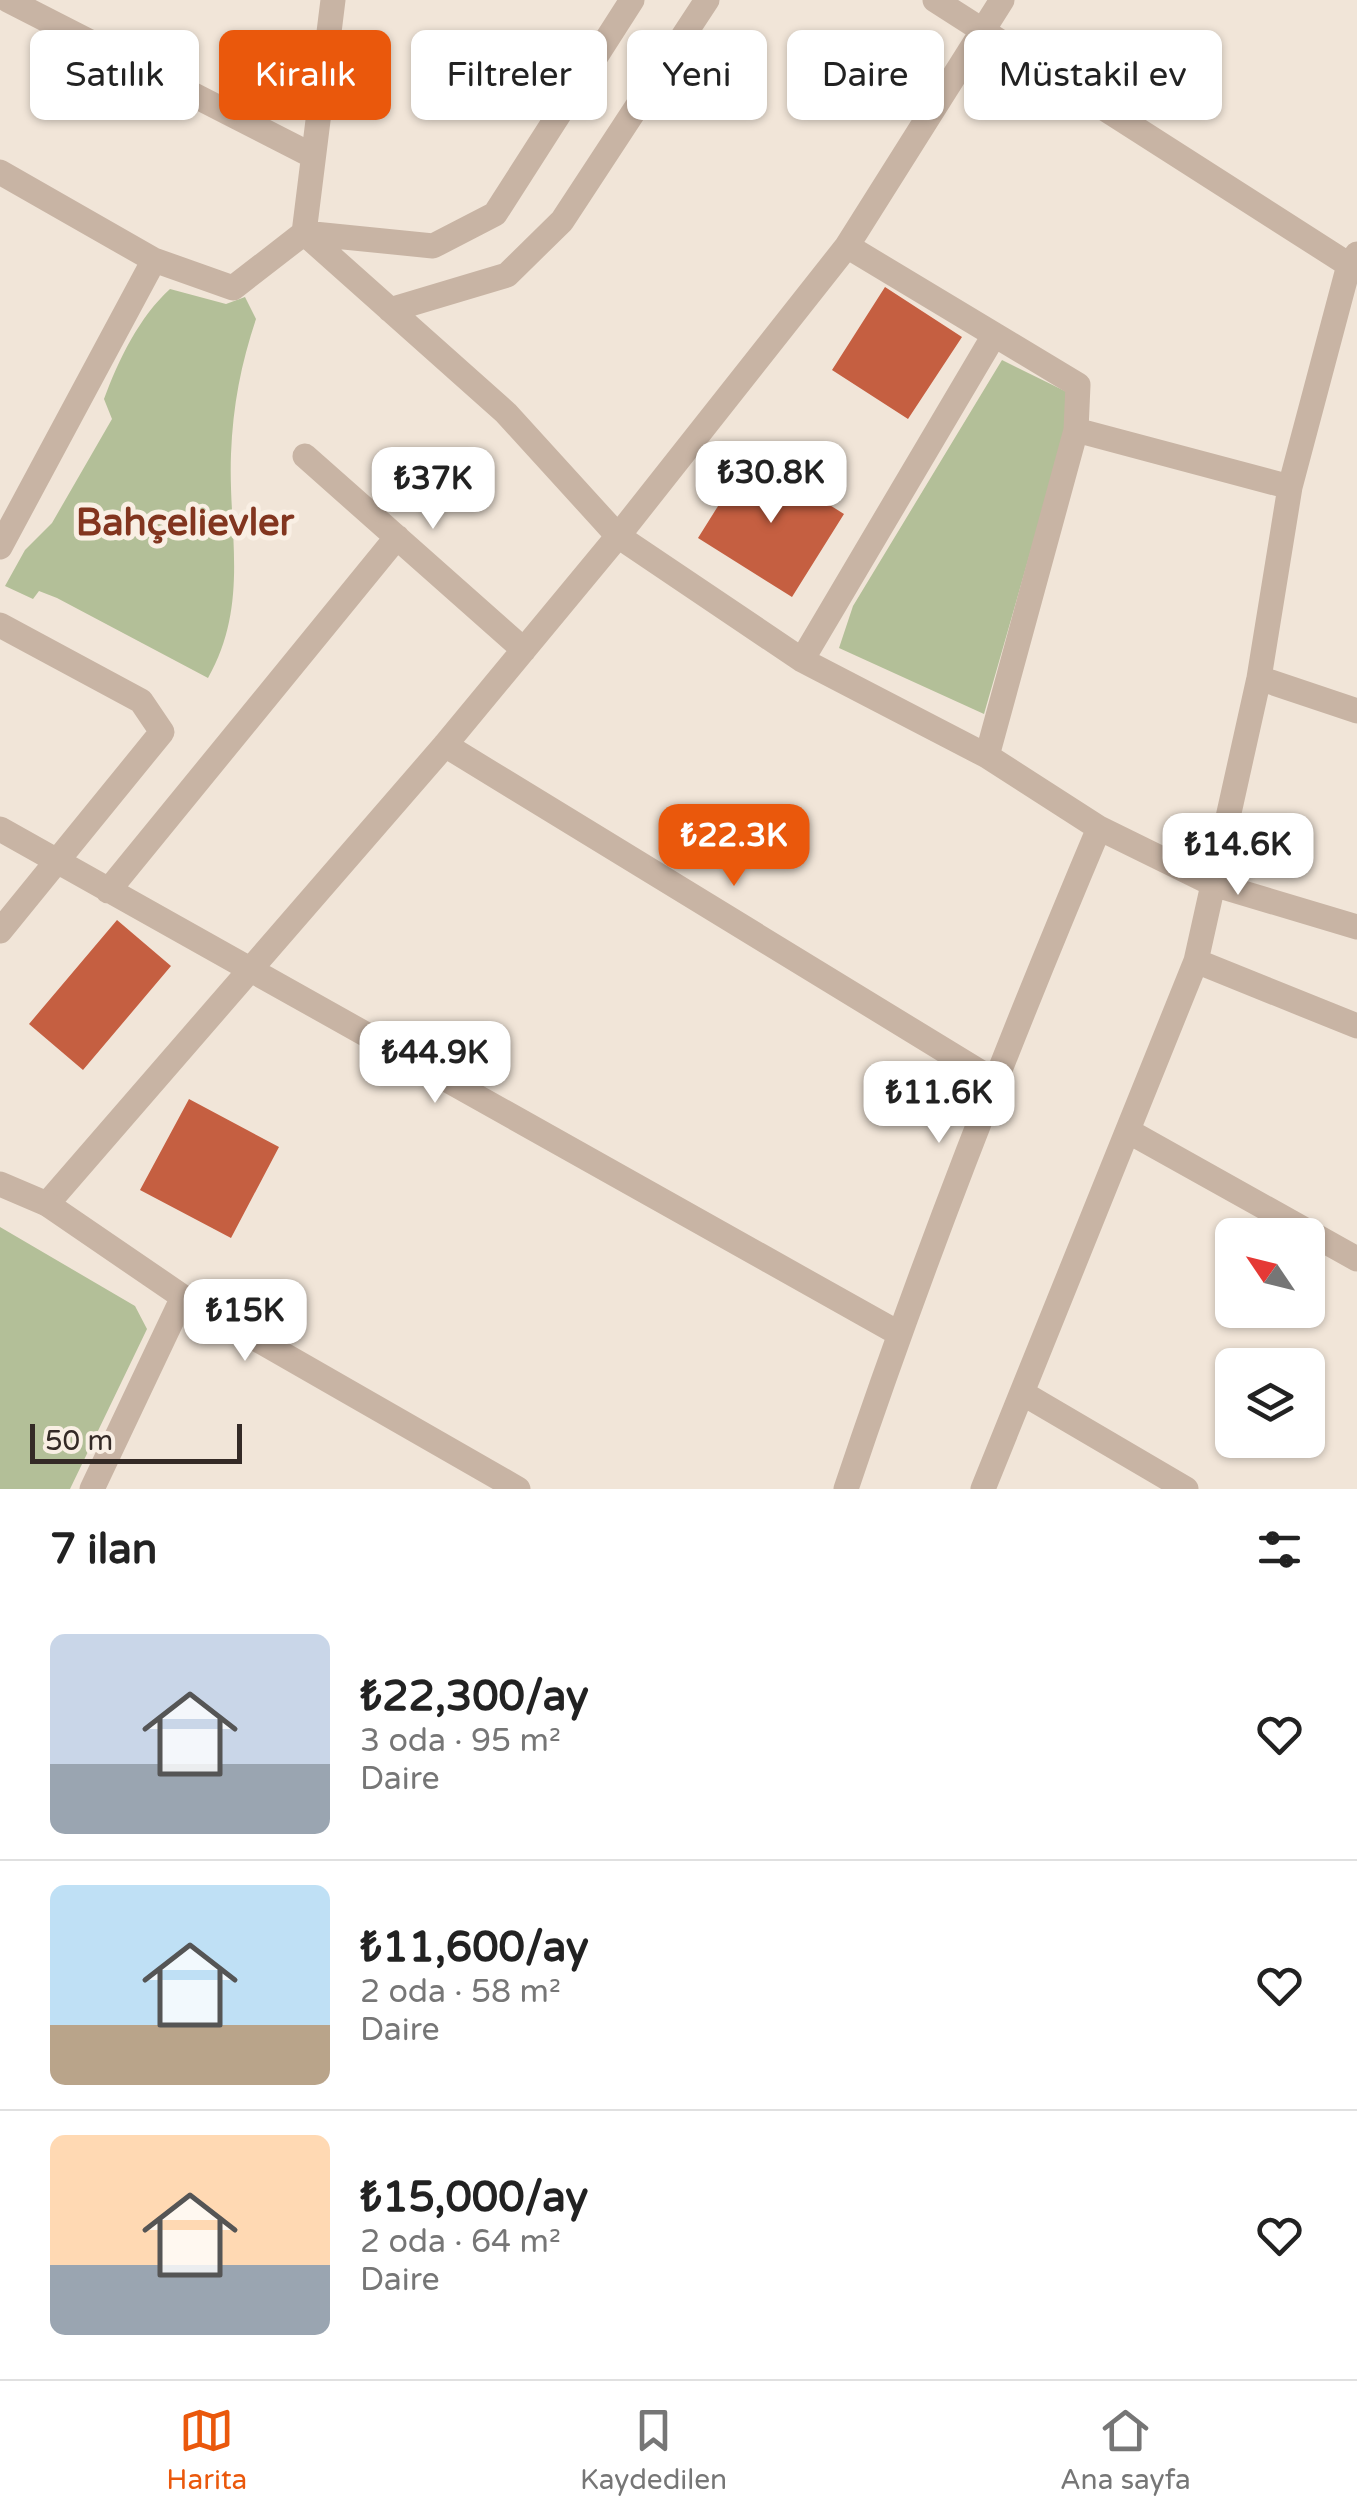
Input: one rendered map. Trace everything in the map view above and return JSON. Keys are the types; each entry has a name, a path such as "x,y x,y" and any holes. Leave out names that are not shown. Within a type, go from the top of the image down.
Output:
{"street":[{"path":"8,0 312,155"},
{"path":"304,233 333,0"},
{"path":"0,172 154,260 233,288 304,233 433,246 495,214 632,0"},
{"path":"390,310 507,275 562,221 707,0"},
{"path":"935,0 981,30 1002,0"},
{"path":"47,1204 445,744 618,536 847,246 964,57"},
{"path":"982,1489 1024,1394 1196,961 1259,678 1290,487 1354,263 1125,120"},
{"path":"304,233 506,413 618,536 802,660 986,756 1100,828 1213,884 1357,926"},
{"path":"847,246 1078,385 1076,430 986,756"},
{"path":"0,547 154,260"},
{"path":"802,660 993,337"},
{"path":"1076,430 1290,487"},
{"path":"305,456 524,650"},
{"path":"108,891 397,538"},
{"path":"0,626 141,701 162,732 0,931"},
{"path":"1259,678 1357,712"},
{"path":"445,744 993,1080"},
{"path":"846,1489 898,1333 993,1080 1100,828"},
{"path":"0,829 898,1333"},
{"path":"1196,961 1357,1026"},
{"path":"1128,1131 1357,1259"},
{"path":"0,1184 47,1204 182,1297 518,1489"},
{"path":"92,1489 182,1297"},
{"path":"1024,1394 1186,1489"}],"green space":[{"path":"170,289 226,304 245,297 256,319 239,385 232,436 233,595 221,650 208,678 57,598 39,591 33,599 5,586 25,550 52,523 112,419 104,399 116,369 140,325"},
{"path":"1002,360 1075,396 984,714 839,648 853,606"},
{"path":"0,1227 135,1306 147,1329 70,1489 0,1489"}],"building":[{"path":"885,287 962,337 908,419 832,370"},
{"path":"750,455 844,514 792,597 698,538"},
{"path":"117,920 171,966 83,1070 29,1024"},
{"path":"189,1099 279,1147 231,1238 140,1190"}],"district":[{"name":"Bahçelievler","path":"185,523"}]}
